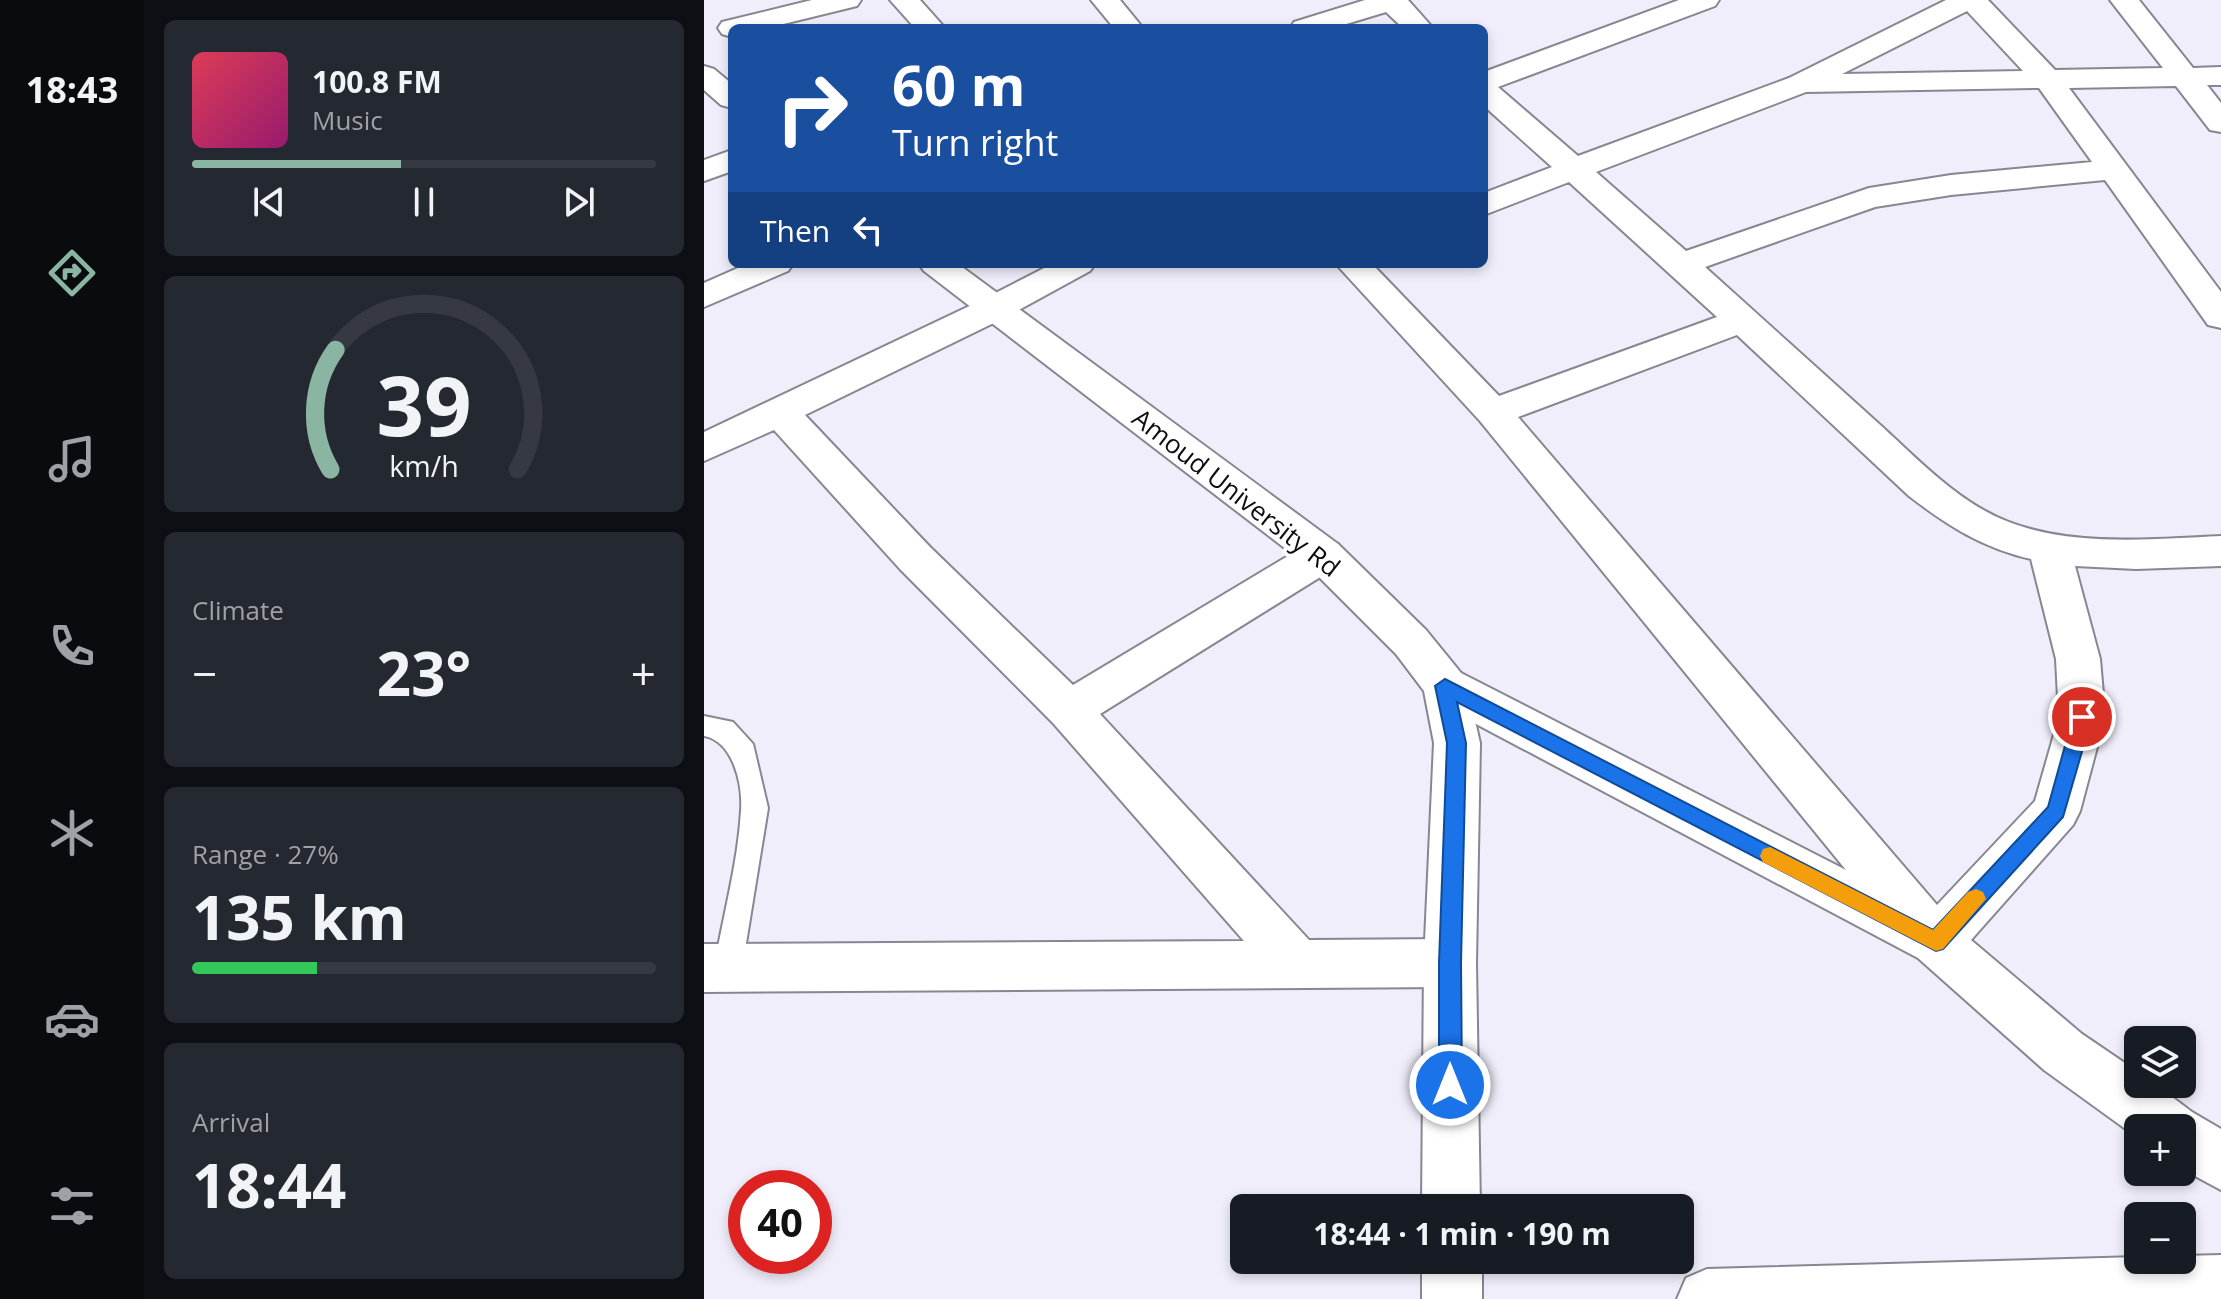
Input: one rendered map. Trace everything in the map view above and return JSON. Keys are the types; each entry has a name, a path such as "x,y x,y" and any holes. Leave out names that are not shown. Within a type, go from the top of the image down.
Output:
{"street":[{"path":"748,24 847,0"},
{"path":"904,0 927,24"},
{"path":"1105,0 1126,24"},
{"path":"1316,24 1391,0 1415,24"},
{"path":"1488,81 1705,0"},
{"path":"1488,203 1570,169 1800,84 1970,0 2047,79 2221,317"},
{"path":"2124,0 2221,123"},
{"path":"704,35 728,29"},
{"path":"704,75 728,96"},
{"path":"1800,84 2221,76"},
{"path":"1488,94 1943,501 1993,533 2061,551 2221,551"},
{"path":"704,171 728,162"},
{"path":"1681,264 1869,198 1951,185 2114,170"},
{"path":"704,296 767,268"},
{"name":"Amoud University Rd","path":"941,268 1323,555 1411,642 1445,686 1457,743 1450,963 1451,1194"},
{"path":"704,448 993,309 1070,268"},
{"path":"1357,268 1493,412 1936,942 2063,1052 2151,1114"},
{"path":"1493,412 1740,321"},
{"path":"779,411 915,558 1069,710 1298,965"},
{"path":"1936,942 2056,811 2082,717 2078,659 2049,548"},
{"path":"1069,710 1323,555"},
{"path":"1445,686 1936,942"},
{"path":"716,968 1450,963"},
{"path":"2196,1145 2221,1162"},
{"path":"1452,1274 1452,1299"},
{"path":"1707,1299 2221,1285"}],"lane":[{"path":"704,726 724,729 744,751 755,808 716,968"}],"slow traffic":[{"path":"1770,856 1936,942 1976,899"}],"route":[{"path":"1450,1085 1450,963 1457,743 1445,686 1936,942 2056,811 2082,717"}]}
